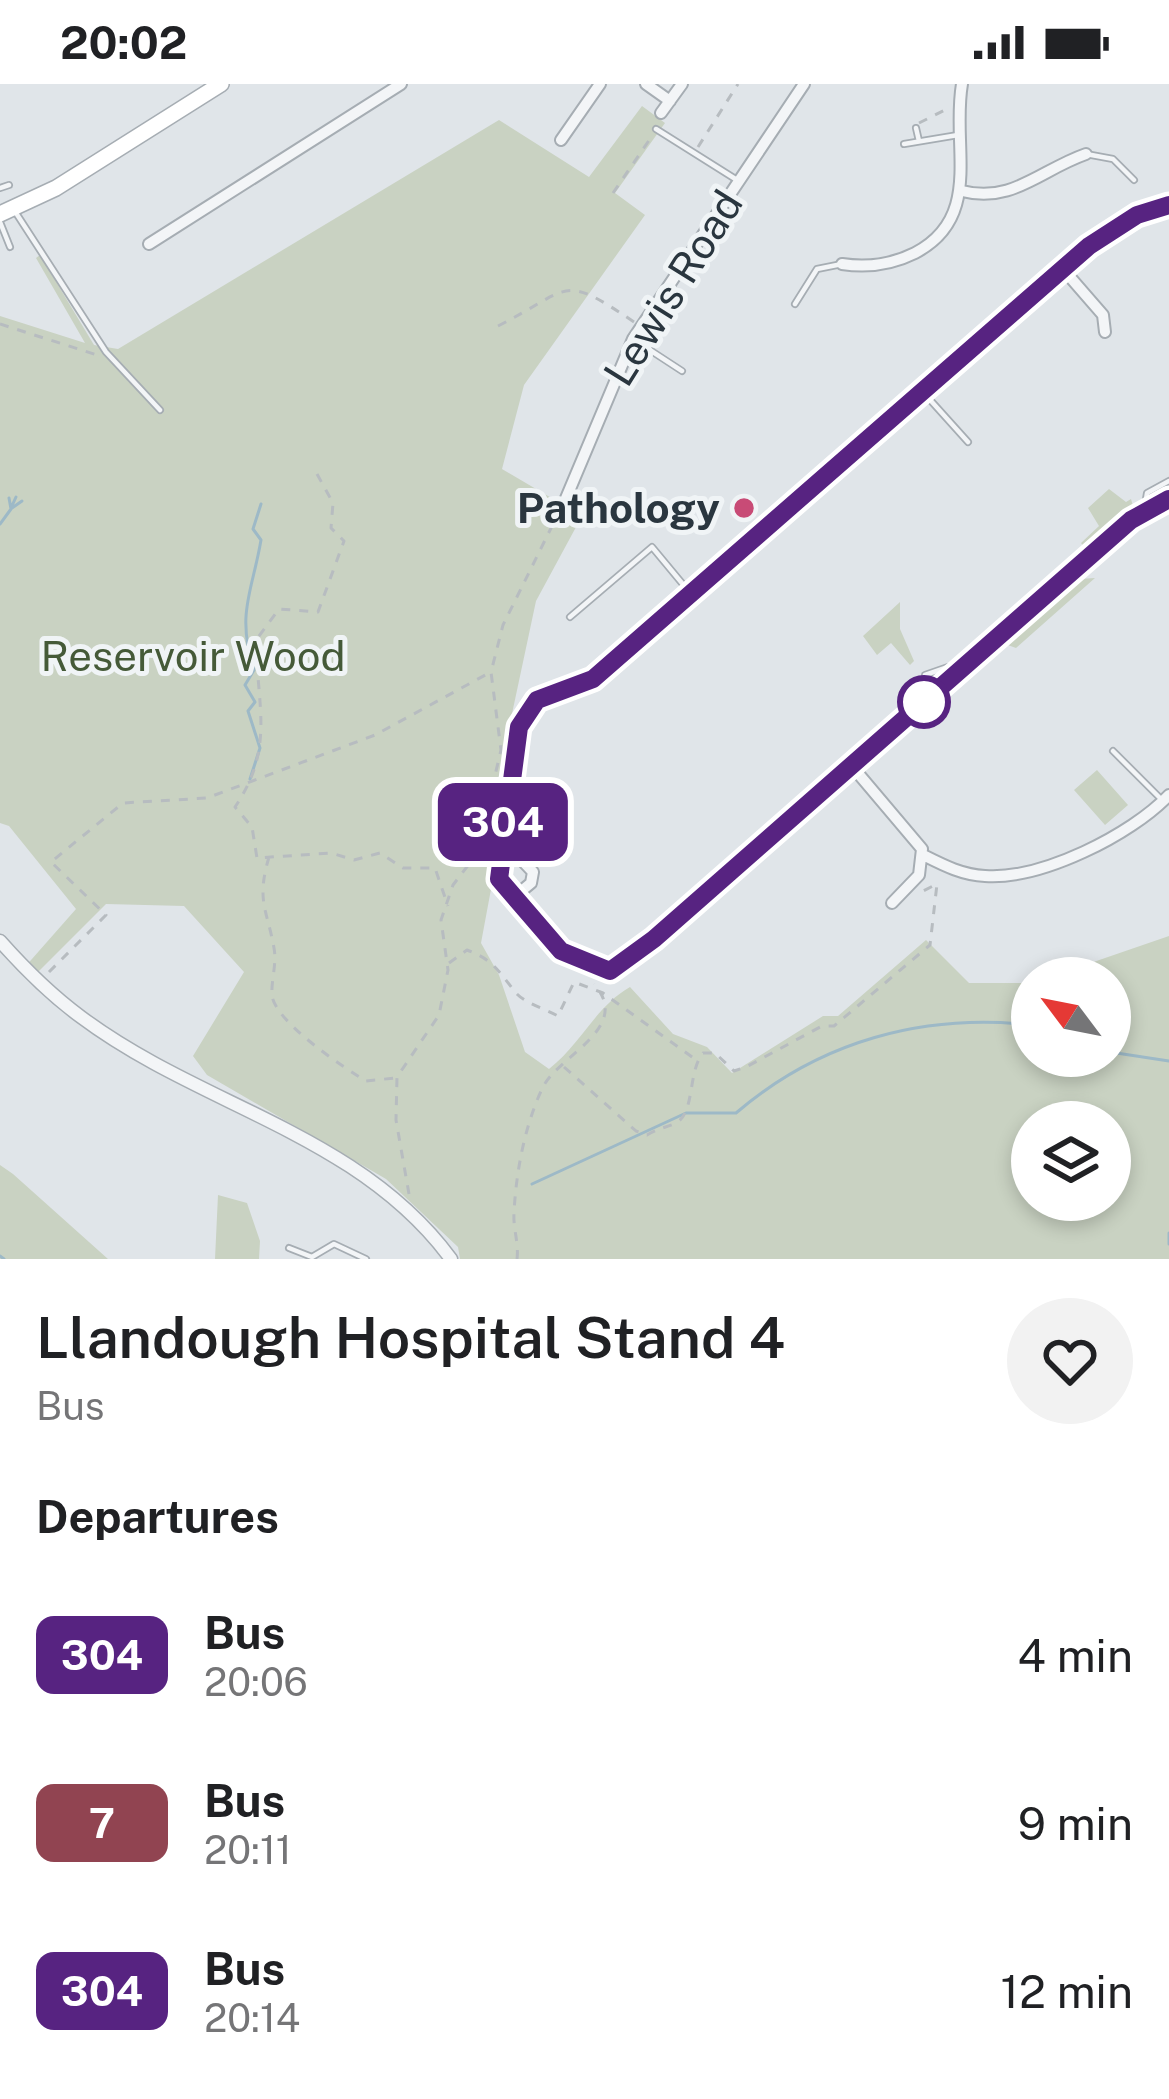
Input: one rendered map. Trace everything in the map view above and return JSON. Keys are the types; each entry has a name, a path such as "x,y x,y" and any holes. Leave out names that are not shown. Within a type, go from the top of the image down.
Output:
{"main road":[{"path":"4,215 56,188 221,84"}],"street":[{"path":"148,244 401,84"},
{"path":"561,140 600,84"},
{"path":"646,84 670,101"},
{"path":"661,113 682,84"},
{"name":"Lewis Road","path":"564,503 633,339 805,84"},
{"path":"842,264 891,263 933,242 950,224 962,191 958,105 962,84"},
{"path":"962,191 999,196 1056,164 1087,154"},
{"path":"1169,205 1112,228 593,679 537,700 519,727 499,879 561,951 610,971 654,939 1144,512 1169,499"},
{"path":"1063,269 1103,315 1105,332"},
{"path":"851,765 920,844 919,875 892,903"},
{"path":"923,855 971,874 1007,874 1108,841 1166,798"},
{"path":"500,857 516,854 532,872 531,883 514,897"},
{"path":"0,941 82,1019 329,1150 416,1218 445,1256"}],"lane":[{"path":"916,128 919,141"},
{"path":"656,129 739,181"},
{"path":"904,144 958,135"},
{"path":"1087,154 1113,159 1134,180"},
{"path":"0,188 8,185"},
{"path":"4,215 10,247"},
{"path":"4,215 110,356 160,410"},
{"path":"795,304 817,269 842,264"},
{"path":"633,339 682,370"},
{"path":"923,392 968,442"},
{"path":"1144,512 1147,493 1169,482"},
{"path":"570,617 652,547 692,594"},
{"path":"929,697 925,675 948,667 957,672"},
{"path":"1114,751 1166,798"},
{"path":"289,1248 312,1258 334,1244 363,1258"}],"path":[{"path":"695,152 738,92 738,84"},
{"path":"934,138 923,131 921,119 958,105"},
{"path":"613,193 656,129"},
{"path":"498,326 567,289 584,288 641,326"},
{"path":"0,324 110,356"},
{"path":"317,474 333,503 331,528 344,542 318,612 279,609 256,640 265,740 253,781 236,807 252,827 257,858 331,854 354,860 380,853 403,868 436,868 448,908"},
{"path":"416,1218 396,1120 397,1077 410,1052 435,1026 447,964 441,920 452,885 476,855 501,750 490,672 503,625 564,503"},
{"path":"40,982 106,915 51,862 123,803 207,798 375,735 490,672"},
{"path":"269,857 261,911 275,952 272,999 277,1011 288,1026 367,1081 397,1077"},
{"path":"697,1060 715,1053 734,1071 852,1014 934,938 938,884 908,898"},
{"path":"447,964 467,950 483,955 502,969 518,996 558,1016 574,982 603,993"},
{"path":"594,984 697,1060"},
{"path":"517,1259 518,1168 544,1084 604,1017 603,993"},
{"path":"564,1067 647,1135 676,1124 686,1114 697,1060"}],"green space":[{"name":"Reservoir Wood","path":"642,106 665,123 615,193 645,215 524,385 502,469 582,516 536,601 486,836 497,857 481,943 499,975 525,1052 549,1069 607,1005 630,987 673,1034 707,1047 732,1073 823,1016 838,1016 926,940 969,983 1011,983 1011,1077 1131,1077 1131,957 1108,957 1169,936 1169,1259 460,1259 458,1247 386,1179 207,1075 193,1056 244,972 184,906 106,904 34,976 24,968 76,909 9,826 0,823 0,316 85,343 36,258 40,255 94,345 118,349 499,120 589,177"},
{"path":"1109,489 1126,502 1131,499 1133,506 1085,548 1081,543 1099,526 1088,508"},
{"path":"1095,578 1016,648 1005,644 1079,579"},
{"path":"900,602 900,629 914,661 910,665 891,643 877,655 863,636"},
{"path":"1097,770 1128,805 1105,825 1074,790"},
{"path":"0,1165 13,1174 108,1259 0,1259"},
{"path":"218,1195 247,1203 260,1241 259,1259 215,1259"}],"waterway":[{"path":"11,508 16,497"},
{"path":"0,524 11,509 9,498"},
{"path":"12,508 22,501"},
{"path":"250,779 260,748 248,711 255,702 245,685 254,670 246,618 261,540 253,529 261,504"},
{"path":"532,1184 686,1113 736,1113 768,1088 838,1050 913,1029 1011,1023"},
{"path":"1131,1055 1169,1061"},
{"path":"1169,1233 1169,1244"},
{"path":"0,1256 4,1259"}],"bus line":[{"name":"304","path":"1169,205 1137,215 1089,246 593,679 537,700 519,727 501,836 499,879 561,951 610,971 654,939 1131,520 1169,499"}],"place":[{"name":"Pathology","path":"744,508"}]}
